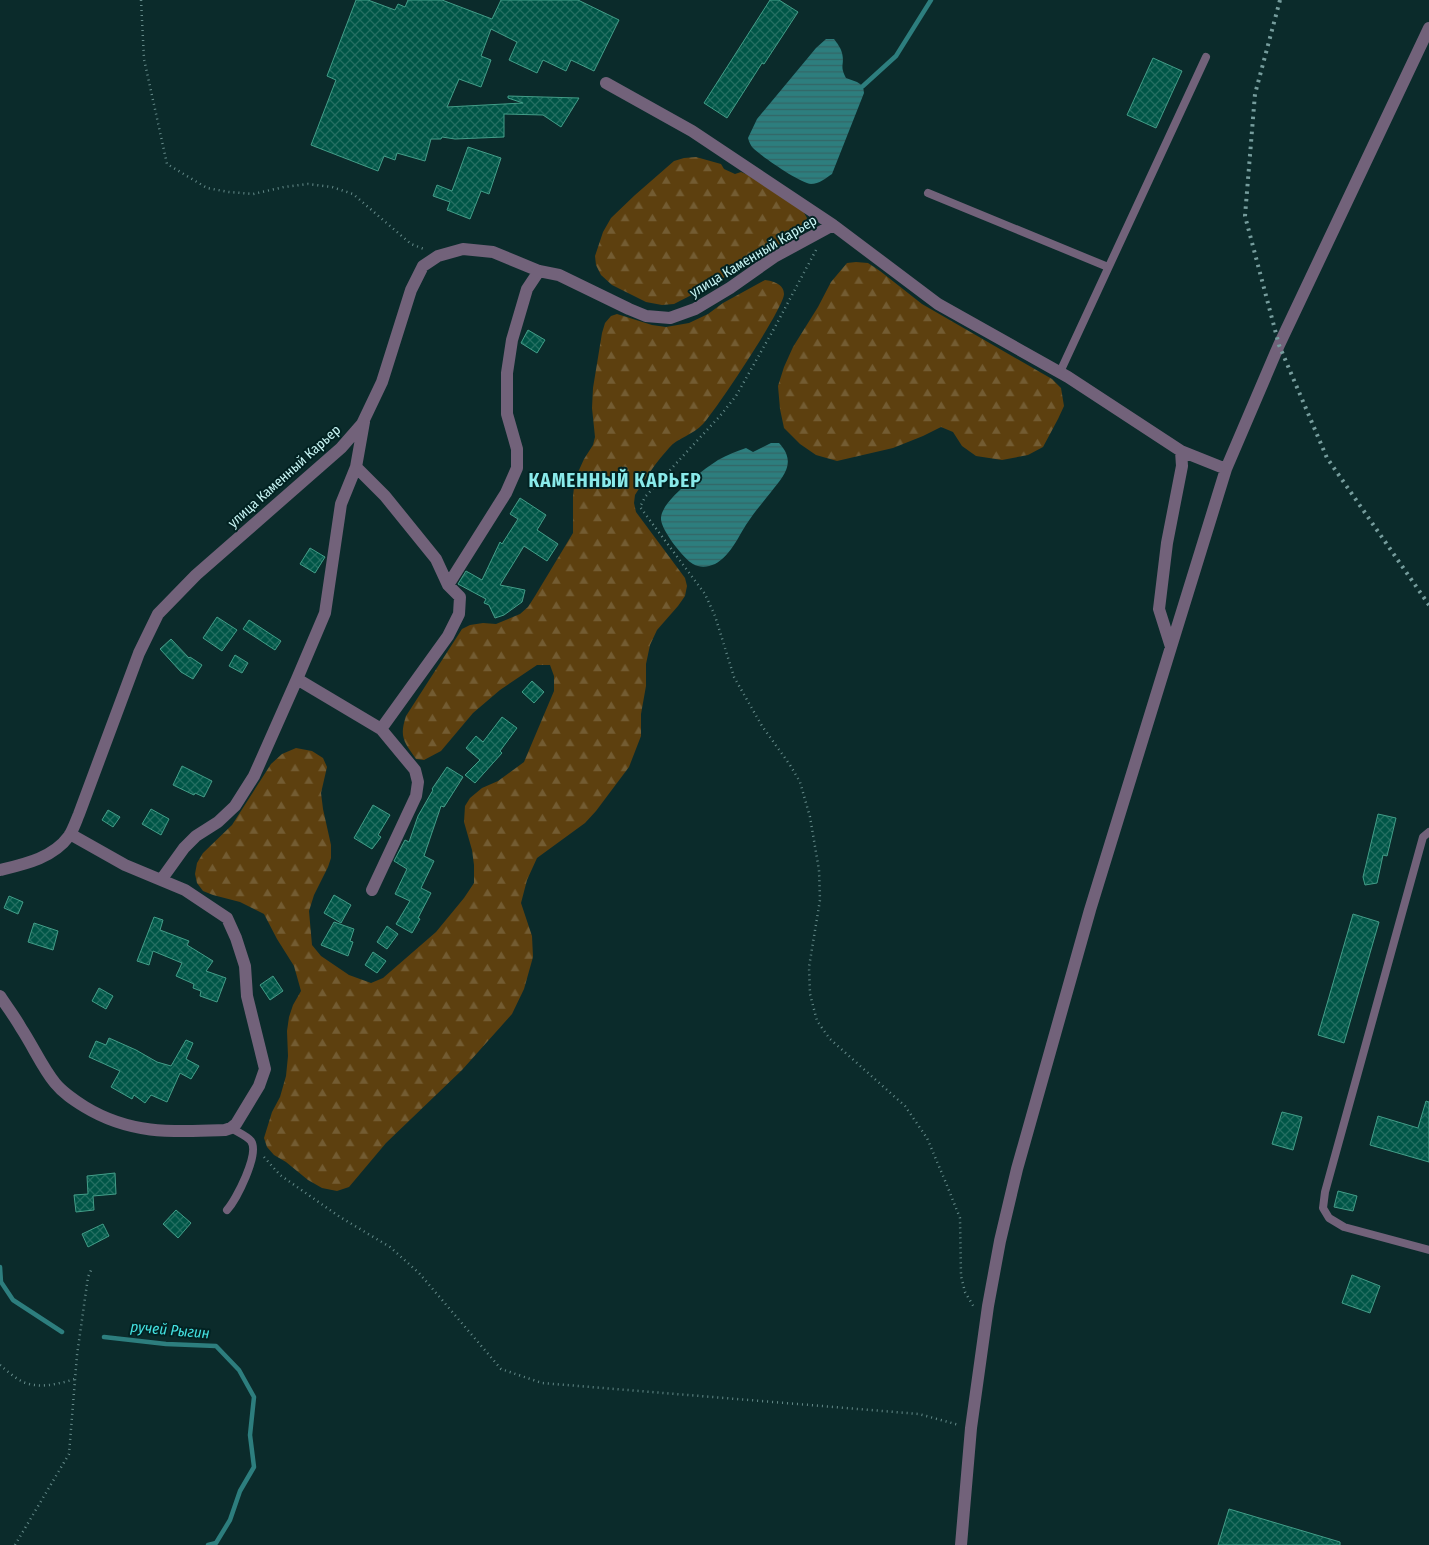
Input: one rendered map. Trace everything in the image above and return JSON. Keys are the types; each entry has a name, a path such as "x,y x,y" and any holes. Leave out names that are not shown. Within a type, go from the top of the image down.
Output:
{"street":[{"path":"961,1545 970,1428 1000,1241 1017,1169 1090,910 1171,647 1226,469 1279,345 1429,28"},
{"path":"606,83 692,131 830,226 938,304 1060,372 1181,450 1226,469"},
{"name":"улица Каменный Карьер","path":"0,870 50,854 70,834 139,653 158,614 196,576 341,448 362,424 382,382 411,290 423,266 438,256 463,249 494,252 539,271 559,275 646,316 670,318 694,309 730,288 774,257 830,226"},
{"path":"448,585 506,493 517,468 517,449 507,414 507,373 512,340 527,289 539,271"},
{"path":"161,880 184,848 196,836 218,822 234,806 254,776 297,679 325,613 341,504 356,467 365,417"},
{"path":"1171,647 1159,609 1167,543 1182,466 1181,450"},
{"path":"356,467 385,496 436,559 448,585 460,598 459,614 448,636 381,729"},
{"path":"297,679 381,729 415,770 418,782 416,796 372,890"},
{"path":"0,996 55,1084 71,1098 92,1111 120,1124 140,1129 176,1132 225,1130 236,1124 259,1086 266,1069 247,996 245,966 227,918 185,890 125,865 70,834"}],"lane":[{"path":"1060,372 1206,57"},
{"path":"928,193 1108,267"},
{"path":"1429,832 1424,837 1325,1192 1323,1208 1329,1218 1344,1227 1429,1250"},
{"path":"226,1210 233,1204 253,1153 250,1140 231,1128"}],"path":[{"path":"141,0 144,59 167,164 207,188 229,192 253,194 308,184 332,187 353,194 411,244 438,256"},
{"path":"830,226 736,396 720,416 645,497 640,507 705,594 715,616 734,677 762,726 800,782 810,817 819,870 820,900 809,968 810,994 817,1021 830,1039 905,1106 927,1138 960,1218 961,1276 965,1292 971,1305 986,1322"},
{"path":"252,1144 280,1175 340,1217 390,1246 419,1273 501,1369 542,1384 919,1414 970,1428"},
{"path":"15,1545 69,1454 85,1294 88,1277 92,1268"},
{"path":"0,1366 22,1381 36,1385 53,1385 75,1379"}],"green space":[{"path":"696,157 721,164 724,169 735,174 741,172 748,175 803,211 807,218 798,235 772,248 715,283 674,304 662,305 646,302 612,285 601,275 596,265 595,256 603,232 611,218 674,161"},
{"path":"847,263 868,263 922,304 1052,379 1061,388 1064,406 1043,447 1028,455 1002,460 976,456 962,446 953,432 941,427 893,448 837,461 816,455 800,444 784,428 778,386 793,347 831,282"},
{"path":"765,280 780,285 784,294 762,338 703,424 669,448 635,495 636,512 685,578 687,586 685,596 657,630 650,645 646,664 646,686 641,714 641,736 629,767 585,823 537,858 527,880 521,903 532,936 533,957 524,989 512,1014 462,1070 386,1143 349,1187 337,1191 322,1188 274,1155 267,1147 264,1138 286,1076 289,1017 301,991 294,966 264,914 240,902 203,891 197,883 195,874 197,863 203,853 232,825 271,764 282,754 296,748 312,751 323,758 327,767 321,793 331,845 331,858 314,895 309,911 312,945 321,956 349,975 371,983 383,978 436,932 474,883 472,850 464,822 465,806 470,798 482,788 498,781 524,762 554,691 554,676 550,665 537,665 500,690 473,713 441,751 424,760 416,759 404,739 403,729 406,716 462,629 470,625 483,623 496,624 520,614 528,607 573,533 575,479 593,445 595,437 592,408 593,388 605,323 611,316 617,314 652,325 666,327 689,323 708,314 723,303"}],"water":[{"path":"826,39 834,39 838,44 842,53 842,68 846,78 863,86 864,93 832,174 820,182 811,184 790,174 764,157 752,147 748,138 757,119 816,48"},
{"path":"771,443 779,443 787,456 787,469 784,474 752,516 735,544 721,560 710,566 701,567 693,564 673,543 664,529 661,518 668,503 684,486 718,460 746,448 753,452"}],"building":[{"path":"356,0 368,0 395,10 398,4 405,7 408,0 442,0 492,19 501,0 578,0 619,20 594,71 571,60 566,71 543,60 537,73 509,60 517,42 491,29 481,56 491,60 481,87 459,79 447,107 523,103 508,98 508,96 579,98 561,127 543,115 504,114 504,137 455,139 442,137 441,139 431,139 425,161 397,153 395,160 384,156 378,171 311,145 336,80 327,76"},
{"path":"770,0 779,0 798,12 764,64 762,63 727,118 704,103"},
{"path":"1153,58 1182,71 1156,128 1127,115"},
{"path":"468,147 501,158 489,194 481,191 470,219 447,210 450,202 433,196 437,185 452,191"},
{"path":"528,330 545,340 537,353 521,343"},
{"path":"520,498 546,515 537,530 558,544 547,561 524,546 500,585 525,590 522,602 504,615 495,618 489,605 484,603 486,599 458,584 466,571 482,580 500,542 502,544 518,519 510,514"},
{"path":"310,548 325,557 315,573 300,564"},
{"path":"217,617 237,630 222,651 203,638"},
{"path":"249,620 281,641 275,650 243,629"},
{"path":"171,639 189,658 202,665 193,679 181,672 160,649"},
{"path":"235,655 248,663 242,673 229,666"},
{"path":"532,681 544,692 534,703 522,692"},
{"path":"502,717 517,728 500,751 502,753 475,783 465,775 480,760 466,748 476,736 483,742"},
{"path":"182,766 212,781 204,797 195,793 194,795 173,785"},
{"path":"447,767 463,777 444,807 441,806 424,856 434,861 421,888 431,893 412,933 396,924 410,901 395,894 407,869 394,861 405,840 409,842 418,816 432,789"},
{"path":"373,805 390,815 378,835 381,837 372,849 354,838"},
{"path":"151,809 169,819 161,835 142,824"},
{"path":"108,810 120,817 113,827 102,820"},
{"path":"1378,814 1396,818 1387,856 1383,855 1377,883 1365,885 1363,877"},
{"path":"334,895 351,905 341,923 324,913"},
{"path":"9,896 23,902 18,914 4,908"},
{"path":"1353,914 1379,922 1344,1043 1318,1035"},
{"path":"154,917 163,920 160,930 189,941 187,945 213,961 206,971 226,978 217,1002 200,996 201,991 193,988 194,984 176,976 182,963 153,951 149,965 137,961"},
{"path":"334,922 354,929 350,941 353,942 348,956 321,945"},
{"path":"34,923 58,931 53,950 28,942"},
{"path":"387,926 398,934 387,949 377,942"},
{"path":"373,952 386,961 377,973 365,965"},
{"path":"273,976 283,991 270,1000 260,985"},
{"path":"99,988 113,996 106,1009 92,1001"},
{"path":"109,1038 157,1062 171,1066 186,1040 193,1043 186,1059 199,1066 191,1079 180,1073 167,1102 151,1095 145,1103 134,1095 132,1099 111,1087 120,1071 89,1057 96,1041 106,1045"},
{"path":"1426,1101 1429,1102 1429,1162 1370,1145 1378,1116 1418,1128"},
{"path":"1282,1112 1302,1117 1293,1150 1272,1144"},
{"path":"115,1173 116,1194 93,1196 94,1210 76,1212 74,1195 88,1194 87,1176"},
{"path":"1338,1191 1357,1196 1353,1211 1334,1207"},
{"path":"176,1210 191,1223 178,1238 163,1224"},
{"path":"103,1224 109,1236 88,1247 82,1234"},
{"path":"1352,1275 1380,1286 1370,1313 1342,1303"},
{"path":"1229,1509 1340,1542 1340,1545 1218,1545"}],"waterway":[{"path":"863,86 896,56 931,0"},
{"name":"ручей Рыгин","path":"0,1267 1,1282 13,1300 62,1332"},
{"name":"ручей Рыгин","path":"104,1337 166,1344 216,1346 239,1370 254,1397 250,1435 254,1467 240,1491 230,1520 216,1543 208,1545"}],"railway":[{"path":"1280,0 1255,94 1245,216 1279,345 1327,458 1429,605"}],"district":[{"name":"КАМЕННЫЙ КАРЬЕР","path":"615,480"}]}
